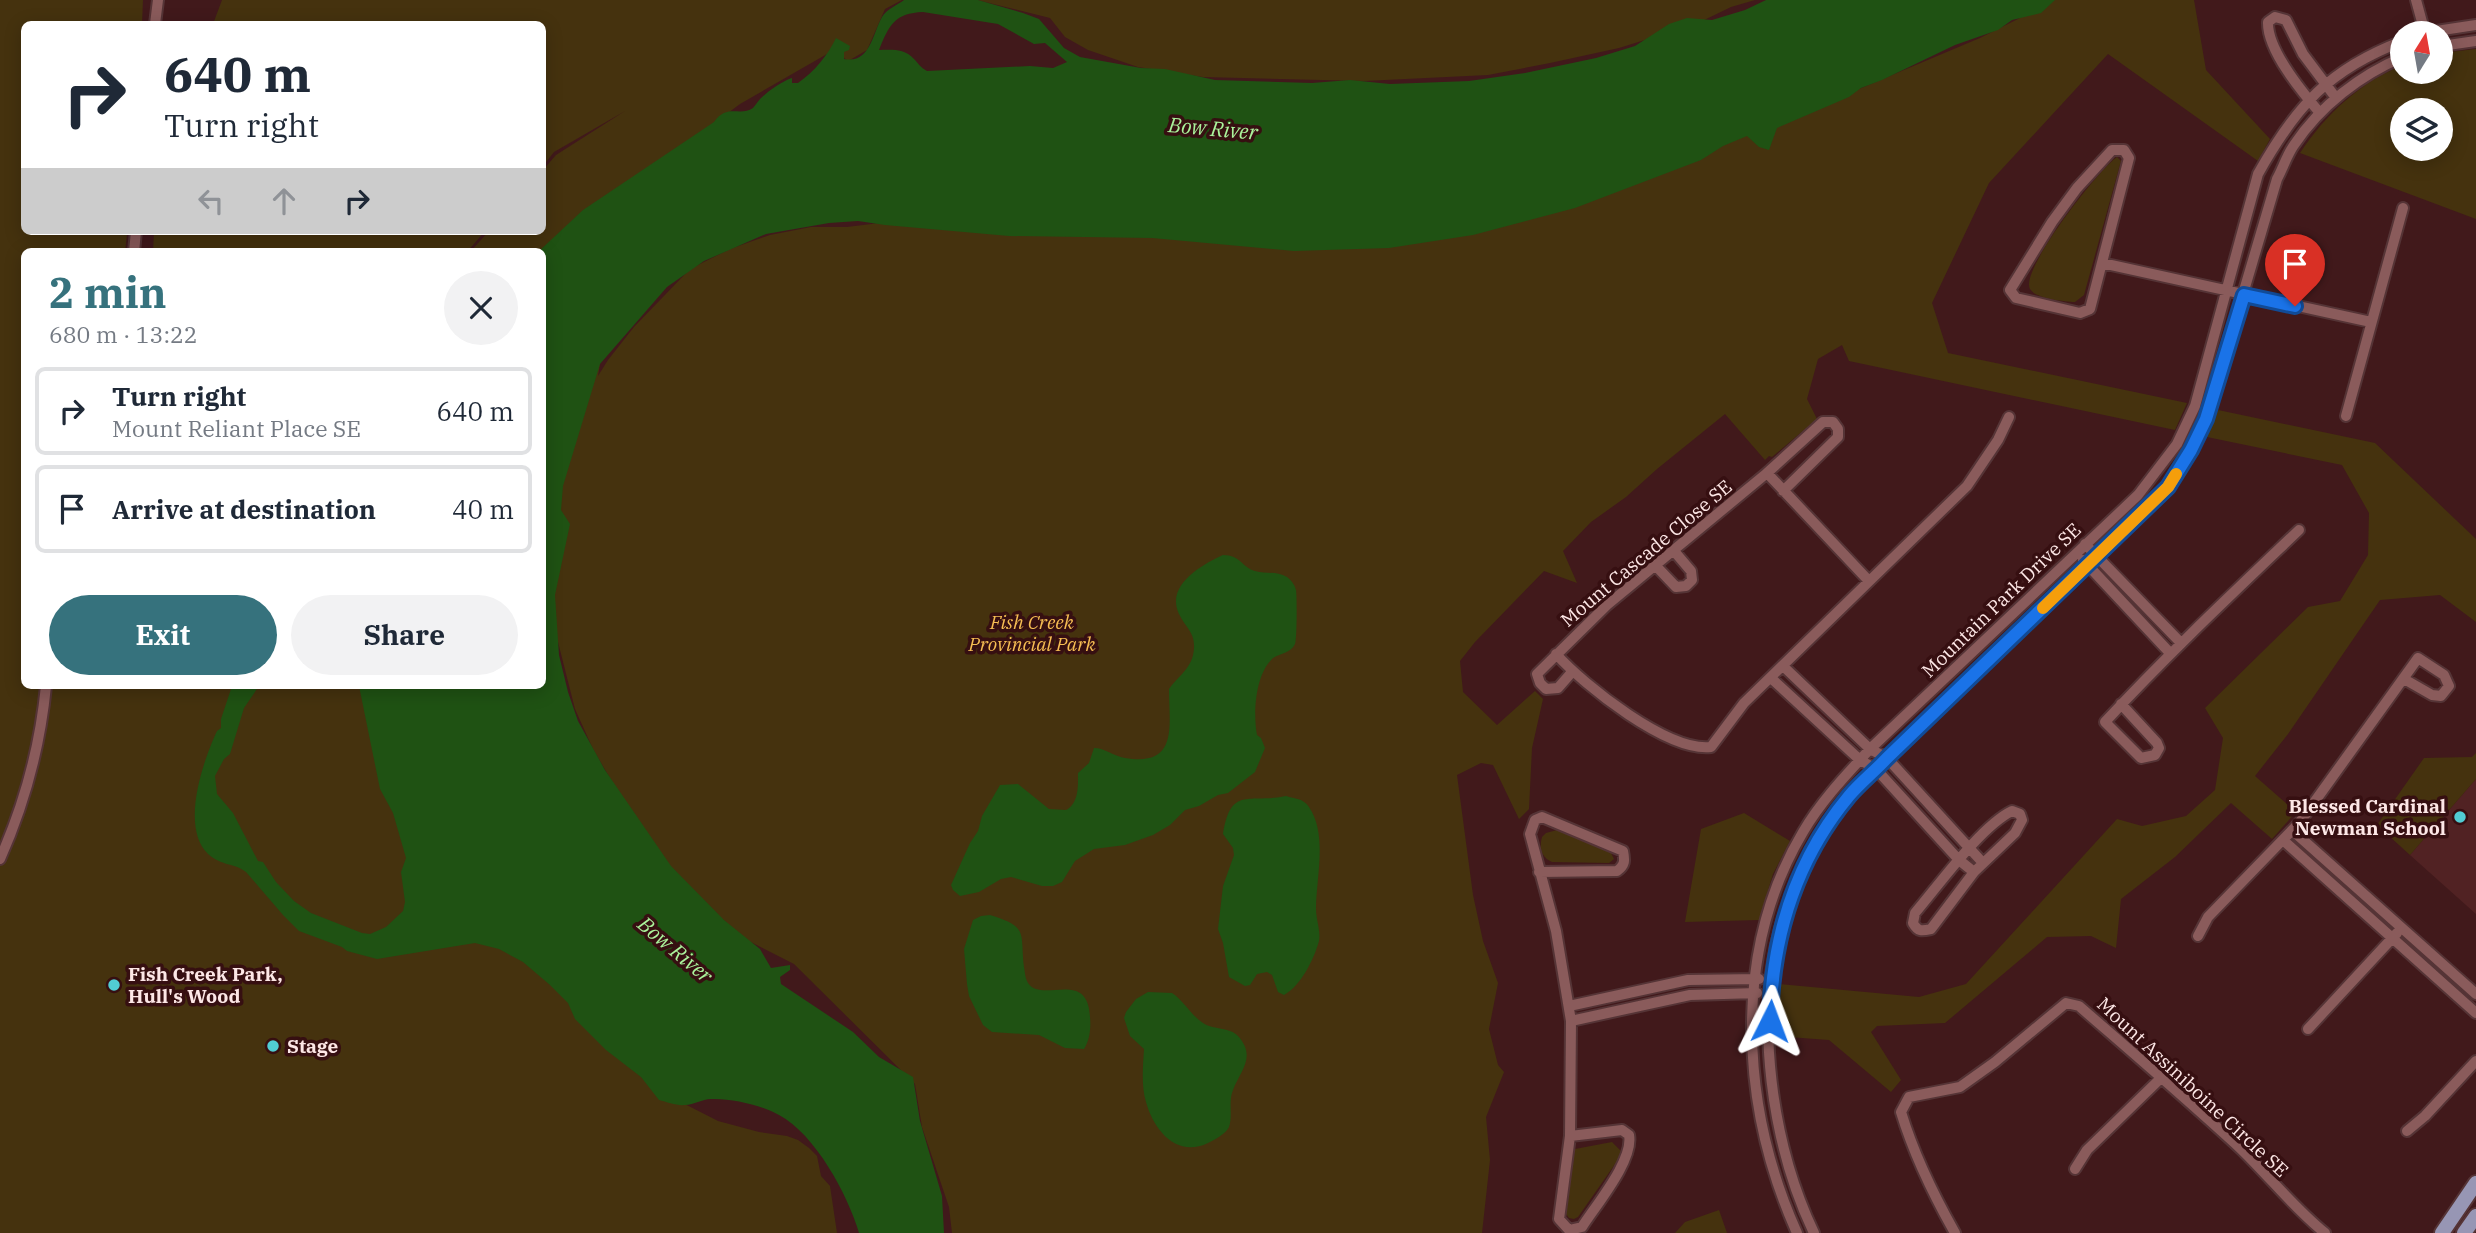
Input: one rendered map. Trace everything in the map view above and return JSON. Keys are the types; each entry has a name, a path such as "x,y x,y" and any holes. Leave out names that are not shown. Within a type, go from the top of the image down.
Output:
{"main road":[{"path":"2442,1233 2476,1184"},
{"path":"2464,1233 2476,1216"}],"street":[{"path":"155,21 158,0"},
{"path":"2416,0 2421,21"},
{"path":"2320,113 2283,64 2268,32 2268,22 2276,18 2286,20 2304,54 2336,98"},
{"path":"2454,28 2476,25"},
{"path":"2454,44 2476,41"},
{"name":"Mountain Park Drive SE","path":"1797,1233 1777,1184 1763,1132 1753,1057 1755,978 1766,920 1791,854 1836,785 1870,749 2138,495 2177,444 2195,406 2224,291 2258,174 2277,140 2325,83 2372,54 2390,46"},
{"name":"Mountain Park Drive SE","path":"1814,1233 1798,1199 1779,1128 1769,1037 1772,980 1781,925 1806,863 1832,817 1851,793 2168,487 2206,419 2277,179 2294,146 2320,113 2336,98 2372,72 2390,63"},
{"path":"2112,150 2124,150 2129,158 2102,263 2090,309 2080,313 2016,298 2010,290 2052,222 2077,188 2112,150"},
{"path":"2346,416 2403,208"},
{"path":"2102,263 2371,322"},
{"name":"Mount Cascade Close SE","path":"1783,491 1838,437 1838,429 1833,422 1823,422 1674,551 1607,605 1556,654 1572,672 1642,724 1698,749 1712,747 1744,703 1967,486 1998,440 2009,416"},
{"path":"1766,473 1868,580"},
{"path":"2121,704 2157,743 2159,748 2155,755 2141,758 2105,722 2121,704 2170,653 2299,530"},
{"path":"2085,544 2092,560 2170,653"},
{"path":"1656,566 1676,587 1686,586 1692,580 1691,571 1674,551"},
{"path":"2076,553 2092,560 2181,643"},
{"path":"1556,654 1537,674 1540,683 1546,689 1558,688 1572,672"},
{"path":"1783,666 1870,749 1887,758 1983,863"},
{"path":"1771,678 1860,760 1876,769 1959,860 1974,872"},
{"path":"2198,936 2208,917 2293,831 2404,678"},
{"path":"0,859 20,813 31,778 46,689"},
{"path":"2012,811 2020,814 2021,825 1974,872 1931,929 1916,929 1913,923 1915,914 1969,848 2004,815 2012,811"},
{"path":"1539,872 1617,871 1625,860 1623,851 1542,817 1535,820 1530,834 1539,872 1556,931 1571,1021 1570,1136 1559,1219 1569,1230 1582,1227 1626,1158 1630,1142 1629,1135 1622,1130 1570,1136"},
{"path":"2293,831 2476,994"},
{"path":"2284,841 2476,1013"},
{"path":"2308,1029 2402,928"},
{"path":"1569,1006 1688,980 1772,980"},
{"path":"1652,987 1657,1001"},
{"path":"1571,1021 1690,995 1771,994"},
{"name":"Mount Assiniboine Circle SE","path":"1955,1233 1912,1150 1901,1112 1909,1097 1960,1087 1995,1062 2066,1003 2079,1006 2161,1078 2243,1151 2305,1217 2325,1233"},
{"path":"2407,1131 2426,1116 2476,1061"},
{"path":"2075,1169 2087,1150 2161,1078"}],"shaded area":[{"name":"Blessed Cardinal Newman School","path":"2476,779 2476,914 2410,855"}],"green space":[{"path":"0,0 143,0 142,21 21,21 21,235 127,235 125,248 21,248 21,689 429,689 671,1097 718,1121 787,1136 809,1148 817,1156 821,1176 830,1186 837,1233 0,1233"},
{"path":"222,0 902,0 885,9 867,50 848,61 834,50 740,104 546,249 474,248 485,235 546,235 546,167 556,155 625,111 554,152 546,162 546,21 214,21"},
{"path":"977,0 1755,0 1731,7 1696,24 1619,48 1550,63 1488,75 1364,81 1203,77 1138,67 1088,50 1065,37 1050,18"},
{"name":"Fish Creek Provincial Park","path":"2049,0 2194,0 2206,70 2270,139 2258,161 2108,54 1989,183 1932,303 1948,353 2187,403 2175,430 1849,361 1842,345 1818,359 1807,399 1817,419 1772,457 1769,456 1765,460 1725,414 1626,497 1591,522 1563,551 1577,583 1544,571 1475,642 1460,661 1463,692 1497,725 1535,691 1543,699 1532,748 1529,809 1519,819 1493,765 1481,763 1457,775 1473,895 1483,941 1498,983 1489,1029 1498,1065 1504,1072 1486,1117 1490,1160 1482,1233 952,1233 949,1207 922,1127 915,1084 794,964 747,940 715,913 668,865 620,795 593,749 575,709 558,642 546,675 546,419 600,364 598,376 634,327 690,269 730,249 770,235 811,227 847,227 1814,108 1980,38"},
{"path":"2476,49 2476,219 2300,153 2332,113 2358,90 2390,71 2390,84 2454,84 2454,52"},
{"path":"2117,157 2121,161 2084,295 2075,302 2038,295 2030,289 2030,279 2036,262 2079,199"},
{"path":"154,235 482,235 470,248 153,248"},
{"path":"2218,410 2375,443 2476,539 2476,622 2440,595 2380,600 2288,734 2255,776 2296,812 2272,839 2231,803 2175,857 2121,899 2116,948 2091,936 2047,937 1945,1023 1877,1026 1871,1032 1901,1080 1891,1092 1829,1040 1776,1036 1779,984 1919,997 1966,984 2117,819 2142,826 2186,816 2215,790 2223,738 2205,708 2308,607 2340,601 2368,555 2369,513 2342,465 2207,437"},
{"path":"2476,753 2476,779 2410,855 2377,825 2424,758 2472,757"},
{"path":"1744,813 1790,841 1773,874 1759,920 1685,922 1701,829"},
{"path":"1557,830 1611,853 1614,859 1609,863 1548,860 1541,848 1542,837"},
{"path":"1612,1142 1621,1151 1620,1157 1578,1217 1569,1218 1566,1214 1575,1149"},
{"path":"1719,1210 1727,1233 1675,1233 1685,1222"}],"water":[{"name":"Bow River","path":"904,0 978,0 1039,19 1064,48 1080,57 1141,68 1165,69 1215,80 1312,83 1350,80 1390,84 1469,81 1525,73 1596,58 1635,46 1669,24 1687,18 1712,20 1766,0 2055,0 2041,13 2012,20 1998,30 1955,45 1861,88 1849,97 1777,128 1769,150 1759,147 1747,136 1723,146 1701,160 1575,208 1473,235 1389,248 1294,251 1152,238 1009,236 858,221 766,234 704,261 667,287 600,364 563,486 561,510 570,524 555,595 559,655 568,692 578,721 605,770 671,866 724,920 760,949 771,968 790,965 790,970 780,977 781,984 853,1032 879,1057 913,1077 920,1121 942,1196 944,1233 859,1233 847,1201 828,1167 805,1136 792,1124 772,1111 737,1101 711,1099 682,1105 659,1100 641,1077 606,1050 575,1019 568,1003 550,985 523,962 499,949 475,943 377,959 347,951 299,931 246,872 208,854 200,842 195,811 201,776 211,744 221,728 221,719 231,689 257,689 244,708 230,754 224,759 215,776 217,794 233,813 258,861 263,862 276,882 294,901 311,913 362,933 370,934 386,927 403,911 405,902 401,872 406,858 393,813 380,789 360,689 546,689 546,248 542,248 583,210 719,116 753,108 767,93 788,79 792,78 792,83 798,83 820,63 836,38 850,46 849,50 844,52 844,59 860,57 869,47 884,14","holes":["923,12 998,24 1034,44 1045,43 1067,62 1053,68 1030,66 927,71 906,53 879,50 894,22 906,15"]},
{"path":"1223,555 1234,557 1255,571 1283,575 1291,581 1296,590 1295,644 1288,651 1273,658 1259,684 1256,726 1257,735 1265,748 1255,772 1228,793 1185,810 1170,825 1153,835 1125,845 1094,849 1075,861 1062,882 1053,886 1042,886 1011,877 1001,879 979,892 960,896 951,885 978,831 982,816 1000,785 1018,784 1049,809 1066,810 1076,799 1078,773 1089,763 1094,748 1125,758 1142,759 1155,756 1163,750 1169,729 1169,689 1188,666 1194,648 1191,634 1179,614 1177,594 1188,577"},
{"path":"1286,796 1301,800 1309,807 1318,830 1320,857 1316,909 1319,941 1306,971 1284,995 1278,992 1272,975 1267,972 1257,974 1250,985 1245,986 1229,977 1218,929 1223,886 1234,855 1233,848 1223,834 1231,809 1244,800"},
{"path":"990,915 1011,923 1020,932 1028,983 1043,990 1073,990 1081,994 1087,1002 1090,1029 1084,1049 1065,1048 1039,1035 992,1032 983,1025 969,996 964,949 973,920"},
{"path":"1148,992 1172,993 1203,1023 1235,1033 1244,1044 1247,1057 1232,1095 1229,1127 1223,1134 1197,1147 1186,1147 1168,1139 1155,1123 1146,1102 1143,1089 1144,1049 1130,1036 1124,1018 1136,999"}],"slow traffic":[{"path":"2043,608 2168,487 2176,474"}],"place":[{"name":"Blessed Cardinal Newman School","path":"2460,817"},
{"name":"Fish Creek Park, Hull's Wood","path":"114,985"},
{"name":"Stage","path":"273,1046"}],"route":[{"path":"1770,1021 1773,971 1781,925 1806,863 1832,817 1851,793 2168,487 2206,419 2244,295 2295,306"}]}
